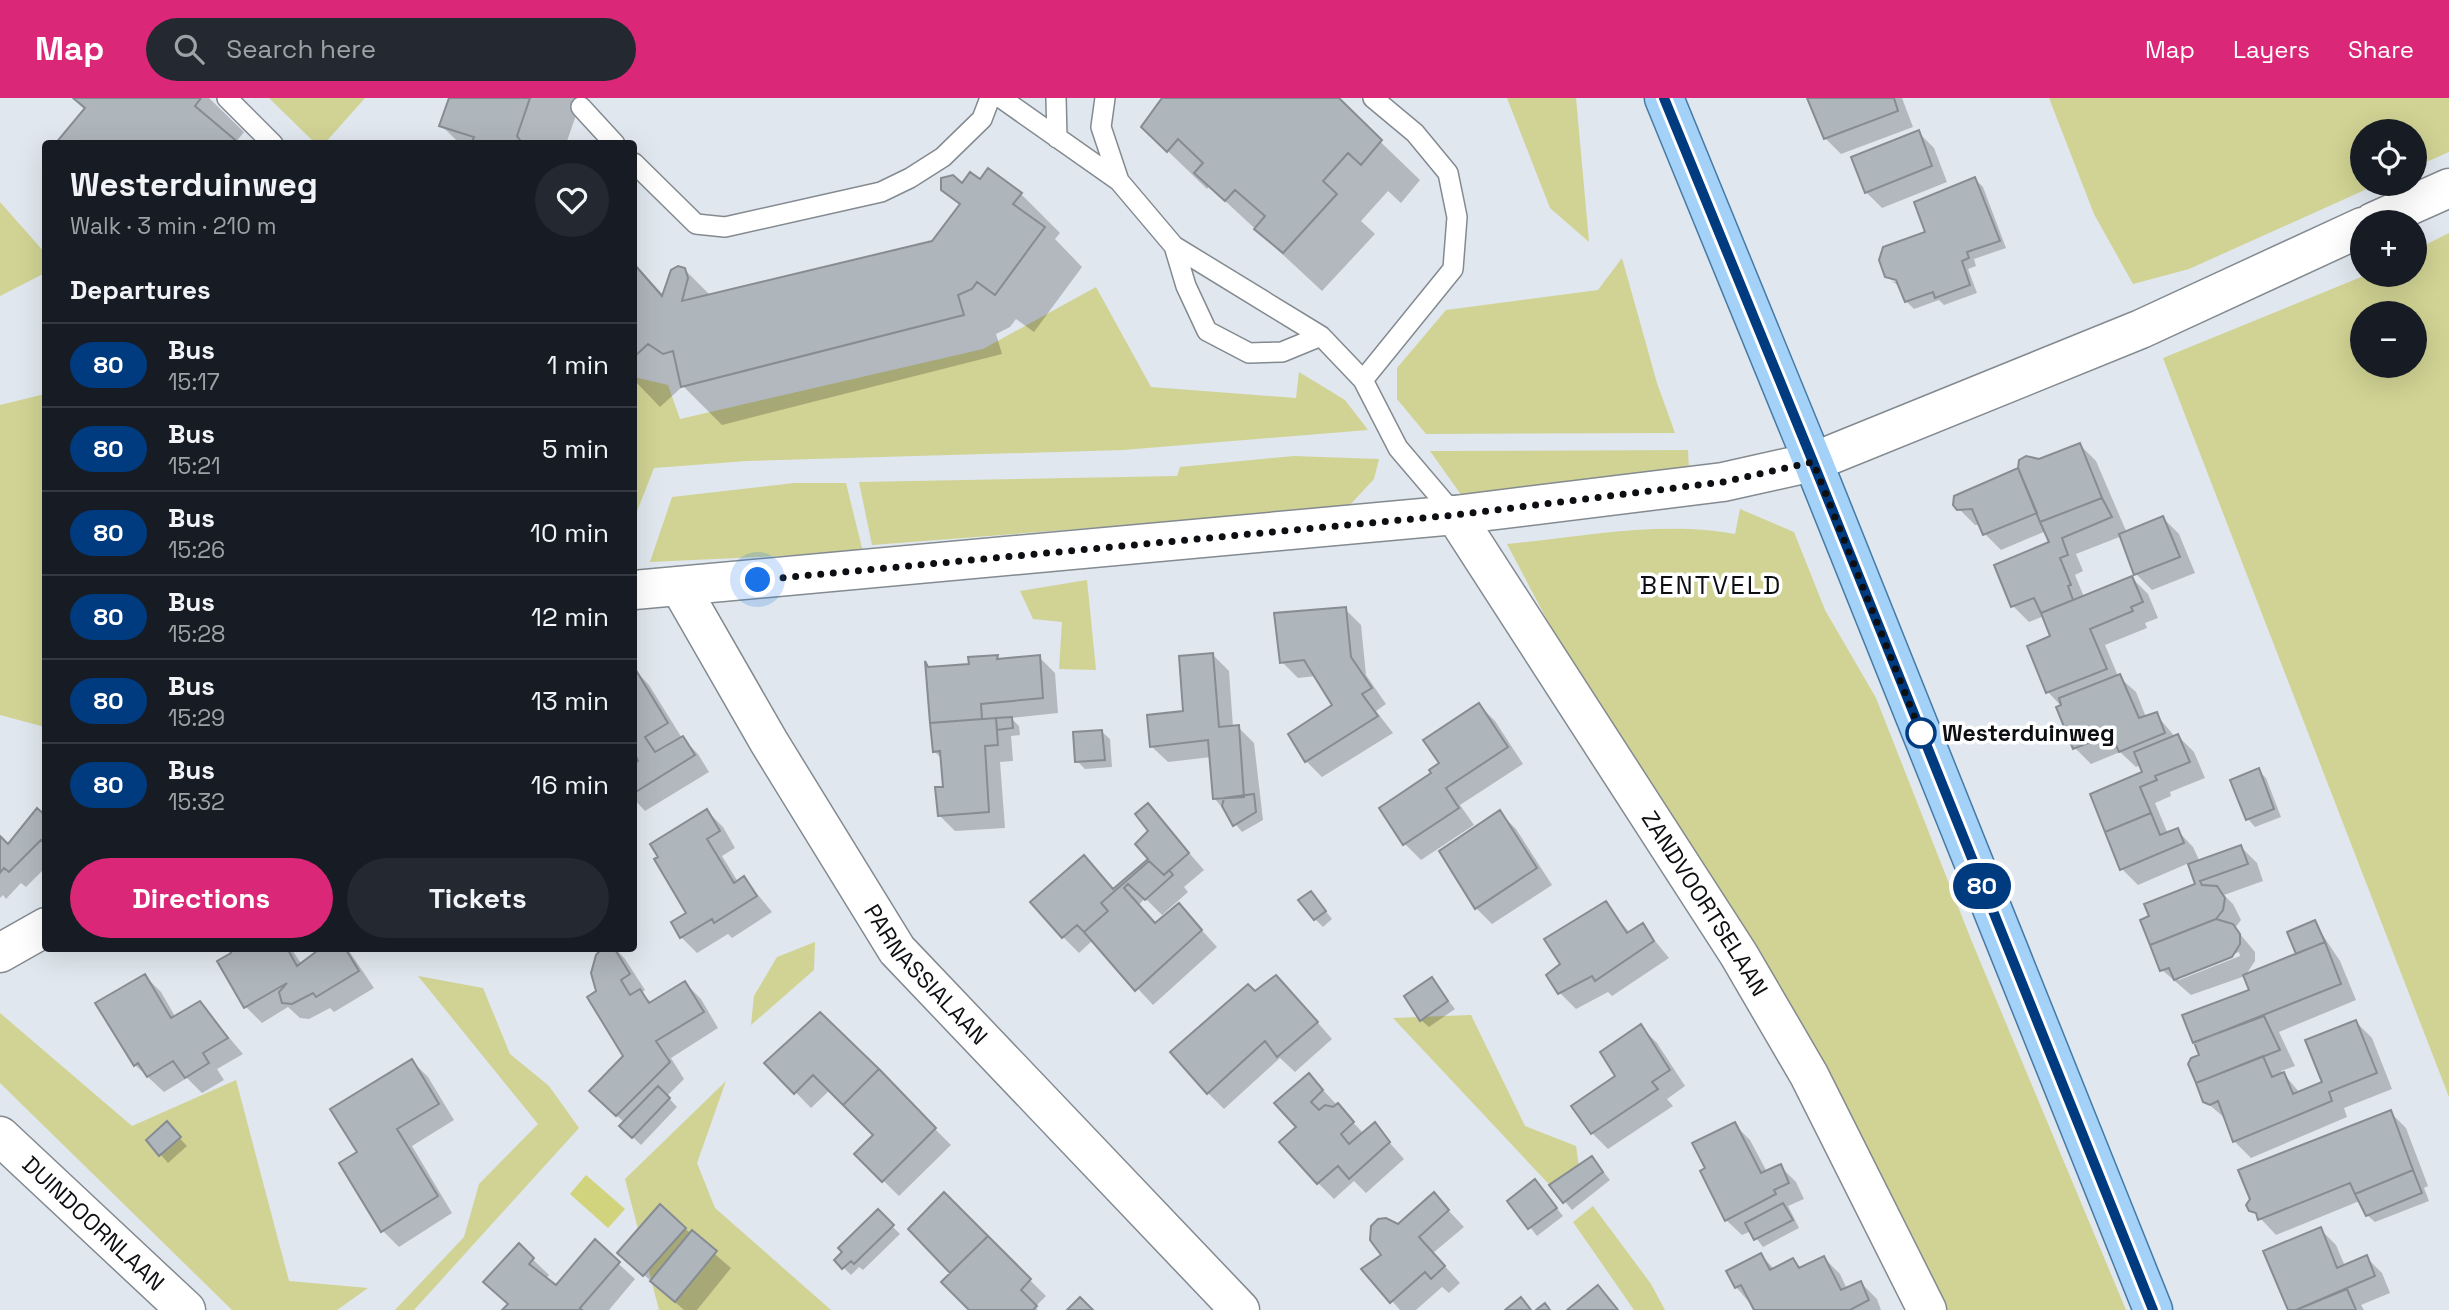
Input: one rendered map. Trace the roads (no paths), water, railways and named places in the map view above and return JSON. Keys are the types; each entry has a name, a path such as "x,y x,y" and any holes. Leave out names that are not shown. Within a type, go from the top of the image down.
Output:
{"main road":[{"path":"1664,98 2153,1310"}],"street":[{"path":"2400,210 2449,188"},
{"path":"637,590 1455,515 1723,482 1813,462 2141,328 2350,232"},
{"name":"ZANDVOORTSELAAN","path":"1455,515 1739,955 1809,1075 1927,1310"},
{"name":"PARNASSIALAAN","path":"680,587 769,742 897,950 1240,1310"},
{"path":"0,953 42,929"},
{"name":"DUINDOORNLAAN","path":"0,1136 186,1310"}],"lane":[{"path":"227,98 269,140"},
{"path":"637,166 696,224 724,227 881,192 910,178 943,157 982,119 990,98"},
{"path":"1001,98 1119,181 1174,246 1321,337 1363,380 1398,448 1455,515"},
{"path":"1056,98 1057,138"},
{"path":"1105,98 1101,127 1119,181"},
{"path":"1363,380 1453,269 1457,217 1448,173 1415,134 1373,98"},
{"path":"581,107 611,140"},
{"path":"1174,246 1186,286 1207,331 1249,353 1282,352 1321,337"}],"place":[{"name":"Westerduinweg","path":"1921,733"}],"district":[{"name":"BENTVELD","path":"1711,585"}]}
